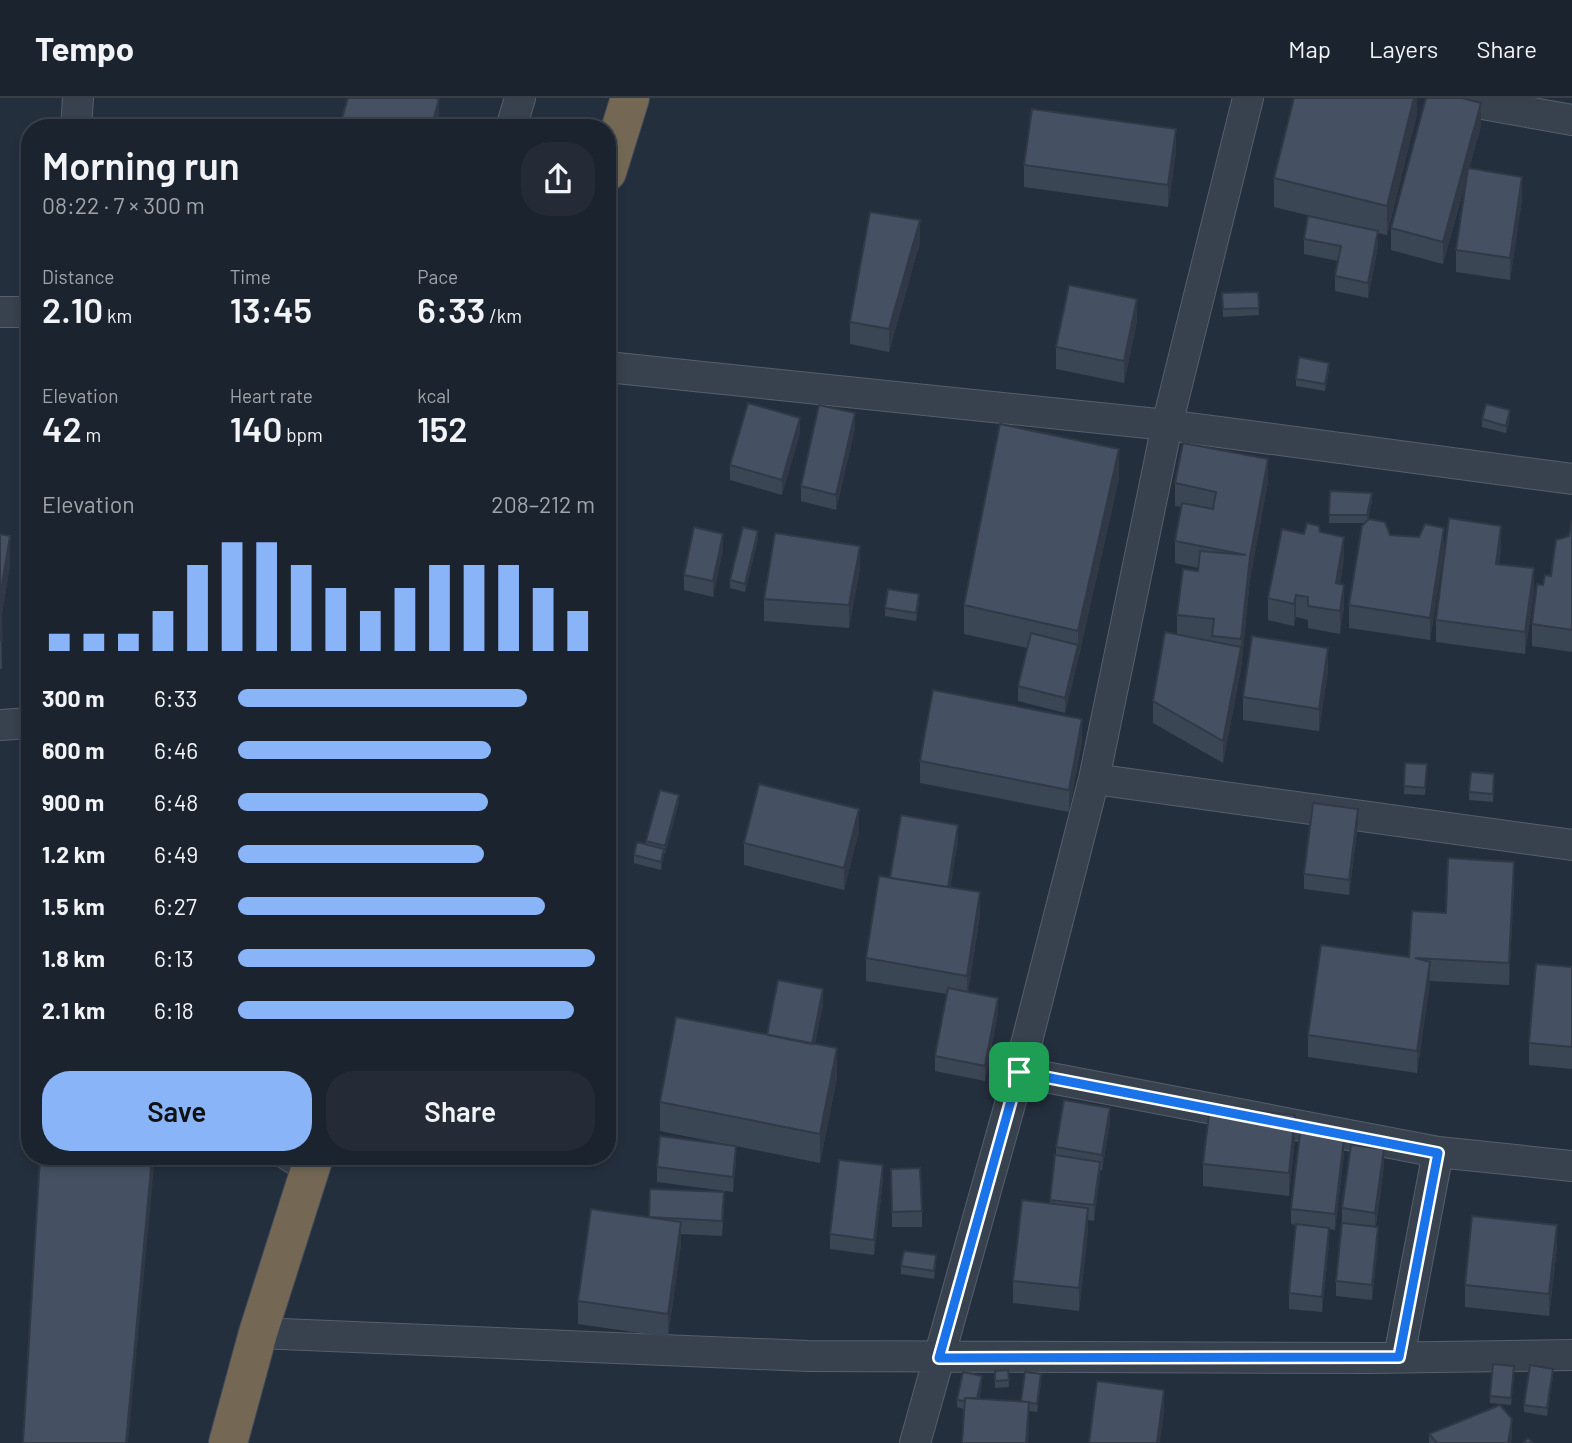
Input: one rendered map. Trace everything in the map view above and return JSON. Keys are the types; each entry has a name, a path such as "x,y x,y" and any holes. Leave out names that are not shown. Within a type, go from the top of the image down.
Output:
{"highway":[{"path":"616,143 630,98"},
{"path":"228,1443 300,1165"}],"street":[{"path":"77,119 78,98"},
{"path":"514,119 520,98"},
{"path":"915,1443 1019,1072 1094,779 1167,425 1248,98"},
{"path":"1449,98 1572,120"},
{"path":"0,312 21,312"},
{"path":"616,368 1167,425 1572,480"},
{"path":"0,725 21,724"},
{"path":"1094,779 1572,845"},
{"path":"1019,1072 1438,1153 1572,1166"},
{"path":"1399,1357 1438,1153"},
{"path":"258,1333 808,1356 939,1358 1572,1355"}],"building":[{"path":"348,98 439,99 433,119 342,119"},
{"path":"1294,98 1414,98 1387,206 1274,178"},
{"path":"1426,98 1462,98 1481,103 1443,242 1391,228"},
{"path":"1032,109 1176,129 1168,185 1024,165"},
{"path":"1468,168 1522,177 1510,258 1456,250"},
{"path":"870,212 920,220 889,329 850,322"},
{"path":"1308,216 1378,231 1368,283 1335,276 1341,246 1304,239"},
{"path":"1069,285 1137,299 1124,361 1056,347"},
{"path":"1258,292 1259,308 1223,309 1222,293"},
{"path":"1299,357 1329,363 1325,384 1296,379"},
{"path":"748,403 800,418 782,480 730,465"},
{"path":"1486,404 1510,410 1506,426 1482,419"},
{"path":"819,405 855,413 836,495 801,486"},
{"path":"1000,424 1119,449 1078,631 964,605"},
{"path":"1183,443 1268,459 1250,557 1241,639 1212,636 1214,619 1177,615 1183,569 1198,571 1200,551 1246,555 1175,541 1182,503 1213,509 1216,492 1175,483"},
{"path":"1330,491 1372,493 1367,515 1329,515"},
{"path":"1449,518 1501,526 1496,564 1534,568 1525,632 1436,620"},
{"path":"1369,519 1385,522 1390,535 1419,537 1425,524 1444,528 1430,618 1349,605 1362,526"},
{"path":"1572,520 1572,630 1532,624 1537,584 1543,585 1545,575 1551,576 1556,540 1569,536"},
{"path":"1307,523 1319,526 1320,532 1344,537 1336,583 1344,585 1340,611 1308,606 1308,597 1296,595 1294,604 1268,598 1282,529 1304,534"},
{"path":"694,527 723,534 713,581 684,575"},
{"path":"743,527 758,531 745,584 730,580"},
{"path":"775,533 860,546 849,605 764,599"},
{"path":"0,534 10,536 0,597"},
{"path":"888,589 919,594 916,613 885,608"},
{"path":"0,597 2,640 0,640"},
{"path":"1165,632 1241,647 1223,741 1153,701"},
{"path":"1031,633 1078,645 1065,698 1018,686"},
{"path":"1252,636 1328,648 1319,709 1243,697"},
{"path":"933,690 1082,719 1069,790 920,761"},
{"path":"1405,763 1427,764 1425,788 1404,786"},
{"path":"1471,772 1494,774 1493,794 1469,792"},
{"path":"759,784 859,809 844,868 744,843"},
{"path":"660,790 679,795 665,846 646,841"},
{"path":"1313,803 1358,809 1349,880 1304,874"},
{"path":"901,815 958,825 948,887 890,878"},
{"path":"637,842 664,849 661,862 634,855"},
{"path":"1448,858 1514,862 1509,963 1415,958 1430,962 1417,1051 1308,1035 1321,945 1409,957 1412,911 1446,913"},
{"path":"879,876 980,892 967,976 866,958"},
{"path":"1536,964 1572,967 1572,1047 1529,1043"},
{"path":"778,980 823,989 812,1044 767,1035"},
{"path":"948,988 998,998 985,1066 935,1056"},
{"path":"676,1017 837,1048 820,1134 660,1102"},
{"path":"1064,1100 1110,1108 1102,1155 1056,1147"},
{"path":"1210,1106 1295,1115 1289,1173 1203,1164"},
{"path":"1300,1133 1344,1139 1335,1214 1291,1209"},
{"path":"660,1136 736,1146 733,1177 657,1167"},
{"path":"1351,1145 1384,1149 1375,1213 1342,1208"},
{"path":"1055,1155 1100,1162 1094,1205 1050,1200"},
{"path":"839,1160 883,1165 874,1240 830,1234"},
{"path":"40,1165 151,1165 126,1443 23,1443"},
{"path":"920,1168 922,1211 892,1212 891,1169"},
{"path":"650,1189 724,1192 722,1221 649,1217"},
{"path":"1022,1200 1088,1208 1079,1288 1013,1281"},
{"path":"591,1209 681,1222 668,1314 578,1301"},
{"path":"1472,1216 1557,1225 1549,1294 1465,1285"},
{"path":"1342,1223 1378,1227 1372,1285 1336,1281"},
{"path":"1296,1224 1329,1228 1322,1297 1289,1293"},
{"path":"904,1251 936,1255 934,1271 901,1266"},
{"path":"1493,1364 1514,1366 1511,1398 1490,1396"},
{"path":"1530,1365 1553,1369 1547,1408 1524,1405"},
{"path":"1008,1370 1009,1380 995,1381 995,1371"},
{"path":"963,1372 982,1376 977,1398 957,1400"},
{"path":"1025,1372 1041,1374 1037,1404 1021,1401"},
{"path":"1097,1381 1164,1390 1157,1443 1089,1443"},
{"path":"965,1398 1029,1402 1026,1443 962,1443"},
{"path":"1500,1405 1512,1419 1508,1443 1437,1443 1429,1434"}],"route":[{"path":"1019,1072 1438,1153 1399,1357 939,1358 1019,1072"}]}
